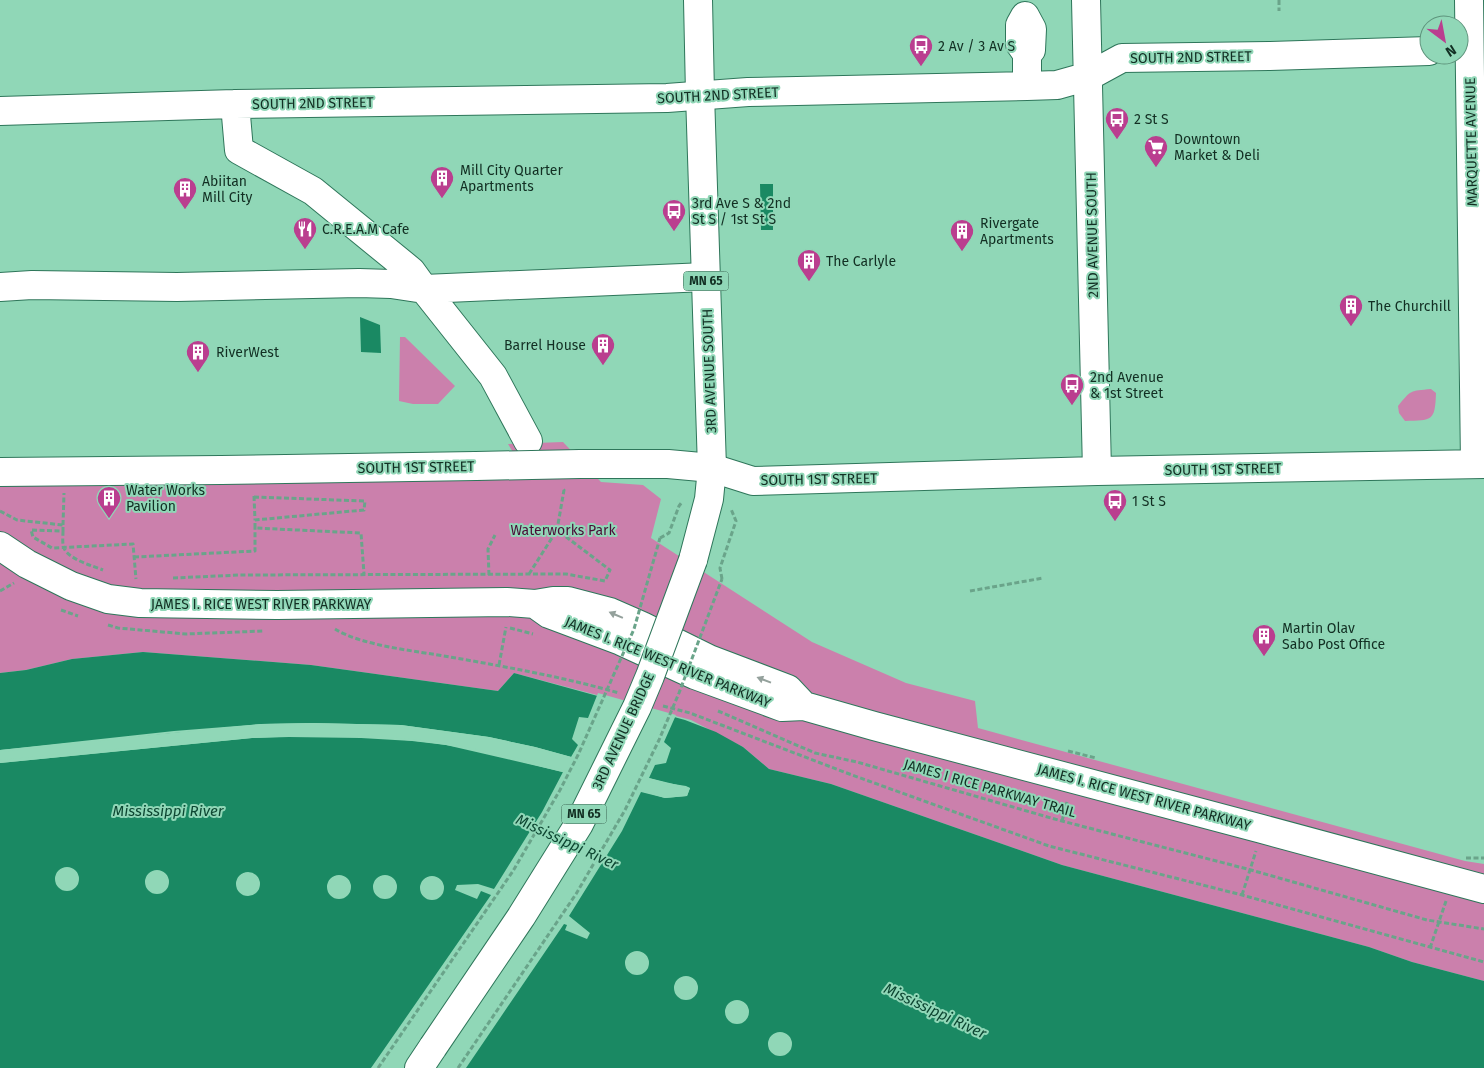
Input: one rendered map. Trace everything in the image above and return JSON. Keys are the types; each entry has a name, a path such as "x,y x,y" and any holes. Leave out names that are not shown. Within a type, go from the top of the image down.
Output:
{"street":[{"name":"3RD AVENUE SOUTH","path":"693,560 709,499 712,468 698,0"},
{"name":"2ND AVENUE SOUTH","path":"1086,0 1097,471"},
{"name":"MARQUETTE AVENUE","path":"1468,15 1469,0"},
{"name":"SOUTH 2ND STREET","path":"0,111 235,104 659,98 700,94 758,92 1057,85 1089,76 1122,58 1419,51"},
{"path":"1026,54 1027,86"},
{"name":"MARQUETTE AVENUE","path":"1469,61 1477,79 1480,464"},
{"path":"235,104 239,150 313,191 411,271 493,376 528,441"},
{"path":"0,288 32,285 177,287 359,283 391,284 424,290 706,277"},
{"name":"SOUTH 1ST STREET","path":"2,472 668,464 712,468 754,481 1097,471 1480,464"},
{"name":"JAMES I. RICE WEST RIVER PARKWAY","path":"0,546 27,564 72,586 108,599 140,603 277,605 507,602 535,604 568,601 610,612 709,659 788,689 804,706 1484,889"},
{"name":"3RD AVENUE BRIDGE","path":"418,1068 521,917 579,824 637,707 693,560"}],"path":[{"path":"1279,0 1279,11"},
{"path":"529,574 557,530 564,490 559,483"},
{"path":"64,490 64,548 70,555 84,563 106,571"},
{"path":"134,557 255,551 254,497 365,501 364,510 255,520"},
{"path":"378,1068 513,871 556,798 578,755 634,629 660,538 669,532 679,506"},
{"path":"0,511 17,520 63,525"},
{"path":"722,579 720,568 736,521"},
{"path":"255,528 361,533 364,574"},
{"path":"63,531 31,530 33,537 52,548 133,544 136,579"},
{"path":"172,578 364,574 566,574 606,581 610,570 557,530"},
{"path":"489,574 488,549 495,535"},
{"path":"131,578 142,579"},
{"path":"970,590 1043,578"},
{"path":"0,591 15,583"},
{"path":"499,665 506,627 540,636"},
{"path":"335,629 344,635 378,644 524,670 624,695"},
{"path":"611,661 620,665"},
{"path":"671,689 688,697"},
{"path":"662,705 690,713 1049,846 1242,895 1484,962"},
{"name":"JAMES I RICE PARKWAY TRAIL","path":"714,709 815,753 857,762 1049,817 1251,870 1428,920 1484,928"},
{"path":"1242,895 1257,845"},
{"path":"1430,948 1447,899"}],"green space":[{"path":"400,337 405,337 455,386 438,404 413,404 399,401"},
{"path":"1431,389 1436,393 1435,409 1430,418 1405,421 1399,413 1398,406 1411,392"},
{"name":"Waterworks Park","path":"563,442 601,482 643,485 661,499 651,538 812,642 906,683 975,701 978,728 1465,861 1484,864 1484,981 1412,962 1369,947 1062,865 831,784 769,769 743,747 691,720 514,673 498,691 311,665 143,652 72,659 26,670 0,673 0,486 529,479 508,444"}],"water":[{"path":"760,184 773,184 773,230 761,230"},
{"path":"360,317 380,325 381,353 361,352"},
{"name":"Mississippi River","path":"143,652 311,665 498,691 514,673 685,720 716,732 743,747 769,769 831,784 1062,865 1369,947 1412,962 1484,981 1484,1068 0,1068 0,763 252,738 300,736 349,737 398,739 460,747 665,798 687,796 690,788 535,747 489,737 401,725 261,724 0,750 0,673 26,670 72,659"}],"pier":[{"path":"598,693 676,715 664,742 671,748 666,763 655,765 649,778 690,788 687,796 665,798 641,792 622,831 569,916 590,933 587,939 565,930 567,925 564,924 466,1068 371,1068 491,895 481,891 477,899 455,890 457,885 478,884 494,889 542,812 563,772 446,745 361,738 252,738 0,763 0,760 252,736 289,734 361,735 447,743 514,757 665,796 686,793 687,789 534,749 488,739 401,727 261,726 174,733 0,752 0,750 174,731 261,724 312,723 401,725 489,737 571,757 578,745 572,739 579,717 588,718"},
{"path":"67,867 76,870 79,879 76,888 67,891 58,888 55,879 58,870"},
{"path":"157,870 166,873 169,882 166,891 157,894 148,891 145,882 148,873"},
{"path":"248,872 257,875 260,884 257,893 248,896 239,893 236,884 239,875"},
{"path":"339,875 348,878 351,887 348,896 339,899 330,896 327,887 330,878"},
{"path":"385,875 394,878 397,887 394,896 385,899 376,896 373,887 376,878"},
{"path":"432,876 441,879 444,888 441,897 432,900 423,897 420,888 423,879"},
{"path":"637,951 646,954 649,963 646,972 637,975 628,972 625,963 628,954"},
{"path":"686,976 695,979 698,988 695,997 686,1000 677,997 674,988 677,979"},
{"path":"737,1000 746,1003 749,1012 746,1021 737,1024 728,1021 725,1012 728,1003"},
{"path":"780,1032 789,1035 792,1044 789,1053 780,1056 771,1053 768,1044 771,1035"}],"place":[{"name":"2 Av / 3 Av S","path":"921,67"},
{"name":"2 St S","path":"1117,140"},
{"name":"Downtown Market & Deli","path":"1156,168"},
{"name":"Mill City Quarter Apartments","path":"442,199"},
{"name":"Abiitan Mill City","path":"185,210"},
{"name":"3rd Ave S & 2nd St S / 1st St S","path":"674,232"},
{"name":"C.R.E.A.M Cafe","path":"305,250"},
{"name":"Rivergate Apartments","path":"962,252"},
{"name":"The Carlyle","path":"809,282"},
{"name":"The Churchill","path":"1351,327"},
{"name":"Barrel House","path":"603,366"},
{"name":"RiverWest","path":"198,373"},
{"name":"2nd Avenue & 1st Street","path":"1072,406"},
{"name":"Water Works Pavilion","path":"109,519"},
{"name":"1 St S","path":"1115,522"},
{"name":"Martin Olav Sabo Post Office","path":"1264,657"}]}
